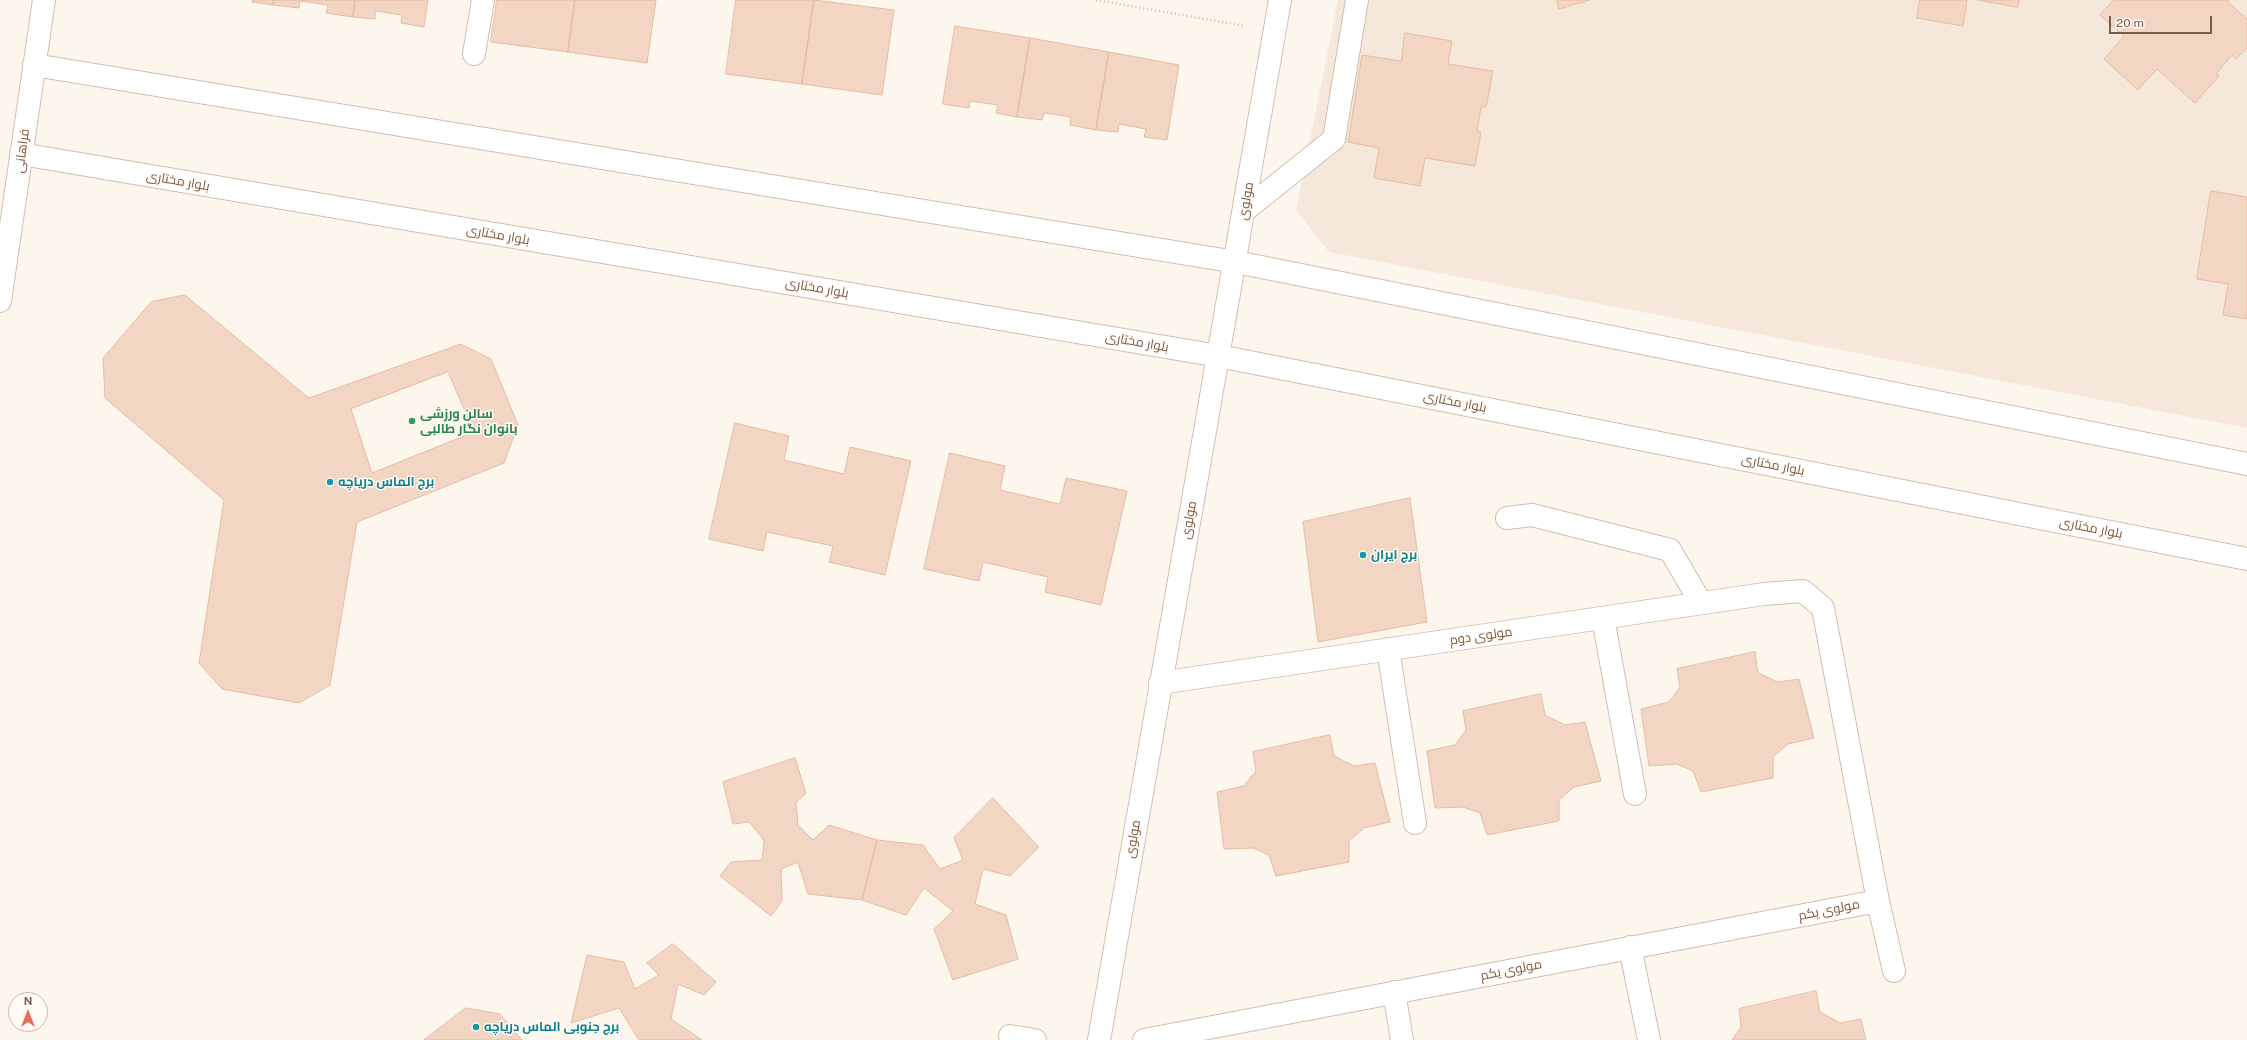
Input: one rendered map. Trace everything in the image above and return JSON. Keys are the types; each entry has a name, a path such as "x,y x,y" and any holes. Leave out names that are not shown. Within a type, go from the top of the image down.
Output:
{"street":[{"name":"فراهانی","path":"0,301 44,0"},
{"path":"474,54 483,0"},
{"name":"مولوی","path":"1099,1040 1160,683 1236,262 1280,0"},
{"path":"1244,212 1334,139 1357,0"},
{"path":"34,65 1236,262 2247,464"},
{"name":"بلوار مختاری","path":"21,154 1219,356 2247,559"},
{"path":"1507,518 1532,515 1670,550 1701,603"},
{"name":"مولوی دوم","path":"1160,683 1701,603 1803,591 1823,608 1878,901"},
{"path":"1603,618 1635,794"},
{"path":"1388,649 1415,823"},
{"path":"1878,901 1894,971"},
{"name":"مولوی یکم","path":"1144,1040 1878,901"},
{"path":"1630,947 1649,1040"},
{"path":"1394,992 1402,1040"},
{"path":"1010,1036 1035,1040"}],"path":[{"path":"1096,0 1275,31"}],"shaded area":[{"path":"1338,0 2247,0 2247,428 1329,252 1296,210"}],"building":[{"path":"253,0 274,0 273,5 252,2"},
{"path":"274,0 355,0 353,17 326,13 328,5 300,1 299,8 273,5"},
{"path":"355,0 428,0 424,27 401,23 402,15 375,11 375,19 353,17"},
{"path":"497,0 575,0 568,52 491,42"},
{"path":"575,0 656,0 647,63 568,52"},
{"path":"736,0 814,0 802,84 726,74"},
{"path":"814,0 894,10 882,95 802,84"},
{"path":"1557,0 1590,0 1559,9"},
{"path":"1920,0 1967,0 1963,26 1917,18"},
{"path":"1978,0 2019,0 2018,7"},
{"path":"2114,0 2229,0 2228,2 2247,19 2247,48 2236,59 2232,55 2216,74 2219,76 2195,103 2157,69 2138,90 2104,59 2124,36 2100,15"},
{"path":"955,26 1030,38 1017,117 996,113 998,105 970,101 969,108 943,104"},
{"path":"1405,33 1452,41 1448,64 1493,71 1486,107 1481,107 1477,131 1481,132 1475,166 1425,158 1420,186 1374,178 1379,148 1348,142 1362,55 1401,61"},
{"path":"1030,38 1109,52 1096,130 1070,125 1071,117 1044,113 1042,120 1017,117"},
{"path":"1109,52 1179,65 1167,140 1144,137 1146,129 1119,124 1118,132 1096,130"},
{"path":"2211,191 2247,197 2247,319 2223,315 2228,284 2197,279"},
{"name":"برج الماس دریاچه","path":"185,295 309,398 461,344 491,359 518,425 504,463 357,522 330,685 299,703 222,689 199,663 224,500 105,398 103,358 151,302"},
{"name":"سالن ورزشی بانوان نگار طالبی","path":"448,372 474,432 372,473 351,409"},
{"path":"735,423 789,436 784,460 844,474 850,447 911,461 885,575 829,562 833,546 767,532 763,551 709,539"},
{"path":"950,453 1005,466 1000,490 1060,504 1066,478 1127,491 1101,605 1045,592 1048,577 983,562 979,581 924,569"},
{"name":"برج ایران","path":"1410,498 1427,622 1318,642 1303,522"},
{"path":"1755,652 1758,673 1778,682 1799,679 1814,738 1788,744 1773,757 1773,778 1701,792 1693,771 1677,764 1649,766 1641,709 1669,702 1680,687 1677,669"},
{"path":"1541,694 1545,715 1565,725 1585,722 1601,781 1574,787 1559,800 1559,821 1487,835 1480,813 1463,807 1435,808 1427,751 1455,745 1466,730 1463,711"},
{"path":"1330,735 1334,756 1354,766 1375,763 1390,822 1364,828 1349,841 1349,862 1276,876 1269,855 1253,848 1224,849 1217,792 1244,786 1256,771 1253,752"},
{"path":"795,758 806,793 796,803 798,825 813,840 829,825 877,840 862,900 808,894 798,862 781,869 782,901 771,916 720,876 731,862 762,860 764,840 749,822 733,824 723,782"},
{"path":"993,798 1039,847 1010,876 983,869 975,904 1006,915 1018,959 953,980 934,929 953,911 924,888 906,915 862,900 877,840 923,845 940,869 963,860 954,838"},
{"path":"673,944 716,982 704,995 678,984 671,1019 702,1040 639,1040 619,1008 571,1023 587,955 624,962 635,989 659,975 647,963"},
{"path":"1816,991 1820,1012 1840,1023 1861,1019 1866,1040 1732,1040 1741,1027 1739,1009"},
{"name":"برج جنوبی الماس دریاچه","path":"466,1008 500,1014 522,1040 424,1040"}],"place":[{"name":"سالن ورزشی بانوان نگار طالبی","path":"412,421"},
{"name":"برج الماس دریاچه","path":"330,482"},
{"name":"برج ایران","path":"1363,555"},
{"name":"برج جنوبی الماس دریاچه","path":"476,1027"}]}
